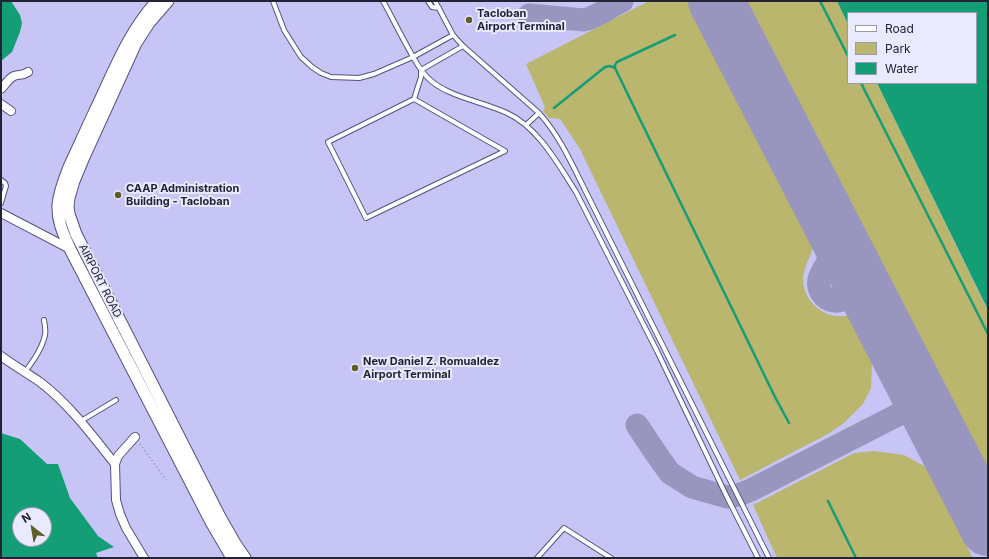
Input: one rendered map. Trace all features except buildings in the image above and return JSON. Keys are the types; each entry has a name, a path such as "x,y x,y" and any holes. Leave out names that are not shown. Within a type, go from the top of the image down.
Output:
{"main road":[{"name":"AIRPORT ROAD","path":"157,1 142,18 129,40 75,153 61,189 58,207 76,234 220,517 245,558"},
{"name":"AIRPORT ROAD","path":"168,1 149,23 136,44 74,181 68,207 61,227 70,249 211,522 232,558"},
{"path":"70,249 81,244"}],"street":[{"path":"1,89 10,78 14,76 22,76 28,72"},
{"path":"1,104 11,110"},
{"path":"1,213 70,249"},
{"path":"1,356 40,382 68,407 115,464"},
{"path":"136,437 118,456 115,464 116,500 126,528 144,558"}],"lane":[{"path":"273,1 284,30 301,57 312,67 331,77 359,78 374,74 413,57 453,35"},
{"path":"383,1 421,70 433,82 467,99 508,114 526,125 540,140 576,192 657,351 758,558"},
{"path":"428,1 432,7 439,8"},
{"path":"435,1 453,35 463,46 539,113 556,135 665,348 769,558"},
{"path":"421,70 463,46"},
{"path":"414,99 505,151 366,218 328,142 414,99 421,78 421,70"},
{"path":"526,125 539,113"},
{"path":"1,180 6,186 1,203"},
{"path":"576,192 584,188"},
{"path":"25,372 43,343 45,334 44,320"},
{"path":"657,351 665,348"},
{"path":"80,421 116,400"},
{"path":"537,558 564,528 611,558"}],"path":[{"path":"136,437 166,480"}],"green space":[{"path":"649,1 690,1 813,248 803,278 803,284 809,299 817,308 827,314 835,316 849,316 872,363 871,388 863,404 844,423 828,434 740,480 580,149 560,119 549,118 543,111 545,107 526,64"},
{"path":"747,1 837,1 847,22 847,84 877,84 988,311 988,471"},
{"path":"874,451 904,455 926,467 973,558 777,558 753,505 854,453"}],"water":[{"path":"1,1 11,1 20,15 22,23 12,52 1,61"},
{"path":"837,1 988,1 988,310 877,84 977,84 977,12 847,12 847,22"},
{"path":"1,433 20,439 47,464 58,464 70,498 98,536 114,547 96,553 98,558 1,558"}],"waterway":[{"path":"820,1 847,54"},
{"path":"675,35 617,62 615,68 789,423"},
{"path":"554,108 605,67 610,66 615,68"},
{"path":"862,84 988,334"},
{"path":"828,501 856,558"}],"taxiway":[{"path":"529,15 584,20 589,19 622,1"},
{"path":"836,235 832,256 819,278 820,289 823,295 833,301 839,301 849,296 853,291 856,280 852,265"},
{"path":"637,425 670,473 692,487 727,497 751,490 923,402"}],"runway":[{"path":"716,1 988,528"}],"place":[{"name":"Tacloban Airport Terminal","path":"469,20"},
{"name":"CAAP Administration Building - Tacloban","path":"118,195"},
{"name":"New Daniel Z. Romualdez Airport Terminal","path":"355,368"}]}
